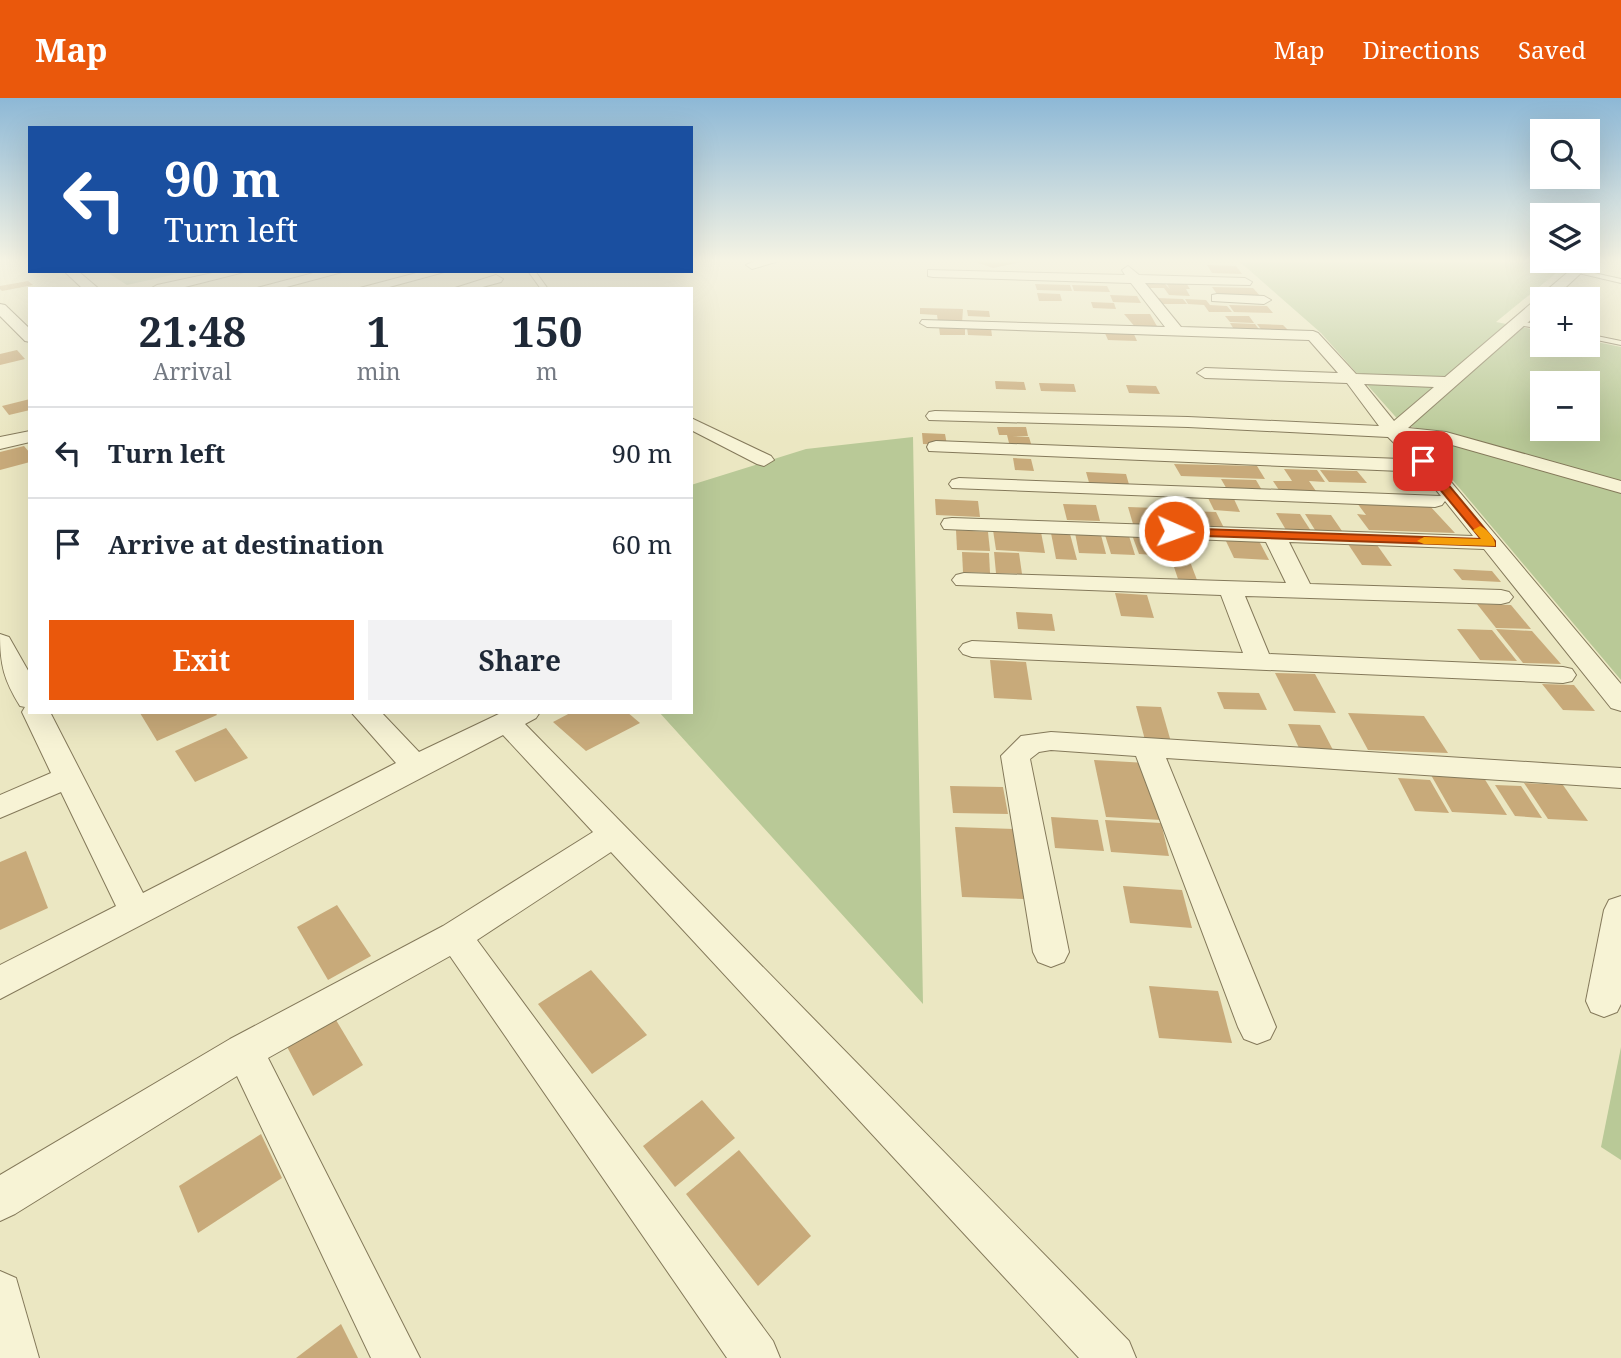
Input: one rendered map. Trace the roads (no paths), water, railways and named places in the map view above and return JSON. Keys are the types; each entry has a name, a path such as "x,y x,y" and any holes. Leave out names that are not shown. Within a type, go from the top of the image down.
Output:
{"street":[{"path":"13,320 28,336"},
{"path":"1163,320 1176,331"},
{"path":"1393,432 1447,382 1524,320"},
{"path":"927,323 1313,336 1352,379 1393,432 1423,461 1621,702"},
{"path":"1205,373 1447,382"},
{"path":"934,416 1188,422 1393,432 1446,438 1621,488"},
{"path":"1188,422 1193,457"},
{"path":"693,425 764,460"},
{"path":"0,443 28,436"},
{"path":"936,447 1401,465"},
{"path":"959,484 1434,501"},
{"path":"1240,494 1301,590"},
{"path":"952,524 1491,543"},
{"path":"964,580 1501,597"},
{"path":"1230,588 1258,660"},
{"path":"0,642 28,697"},
{"path":"972,649 1563,675"},
{"path":"37,714 136,912"},
{"path":"367,714 415,766"},
{"path":"0,983 415,766 516,717 612,836 1112,1358"},
{"path":"1051,951 1014,756 1031,743 1051,741 1621,778"},
{"path":"1146,747 1257,1027"},
{"path":"0,807 69,777"},
{"path":"0,1199 244,1051 455,936 612,836"},
{"path":"1604,1001 1621,910"},
{"path":"455,936 755,1358"},
{"path":"244,1051 396,1358"},
{"path":"0,1294 15,1358"}],"lane":[{"path":"1521,323 1530,325"},
{"path":"1600,338 1621,342"}]}
